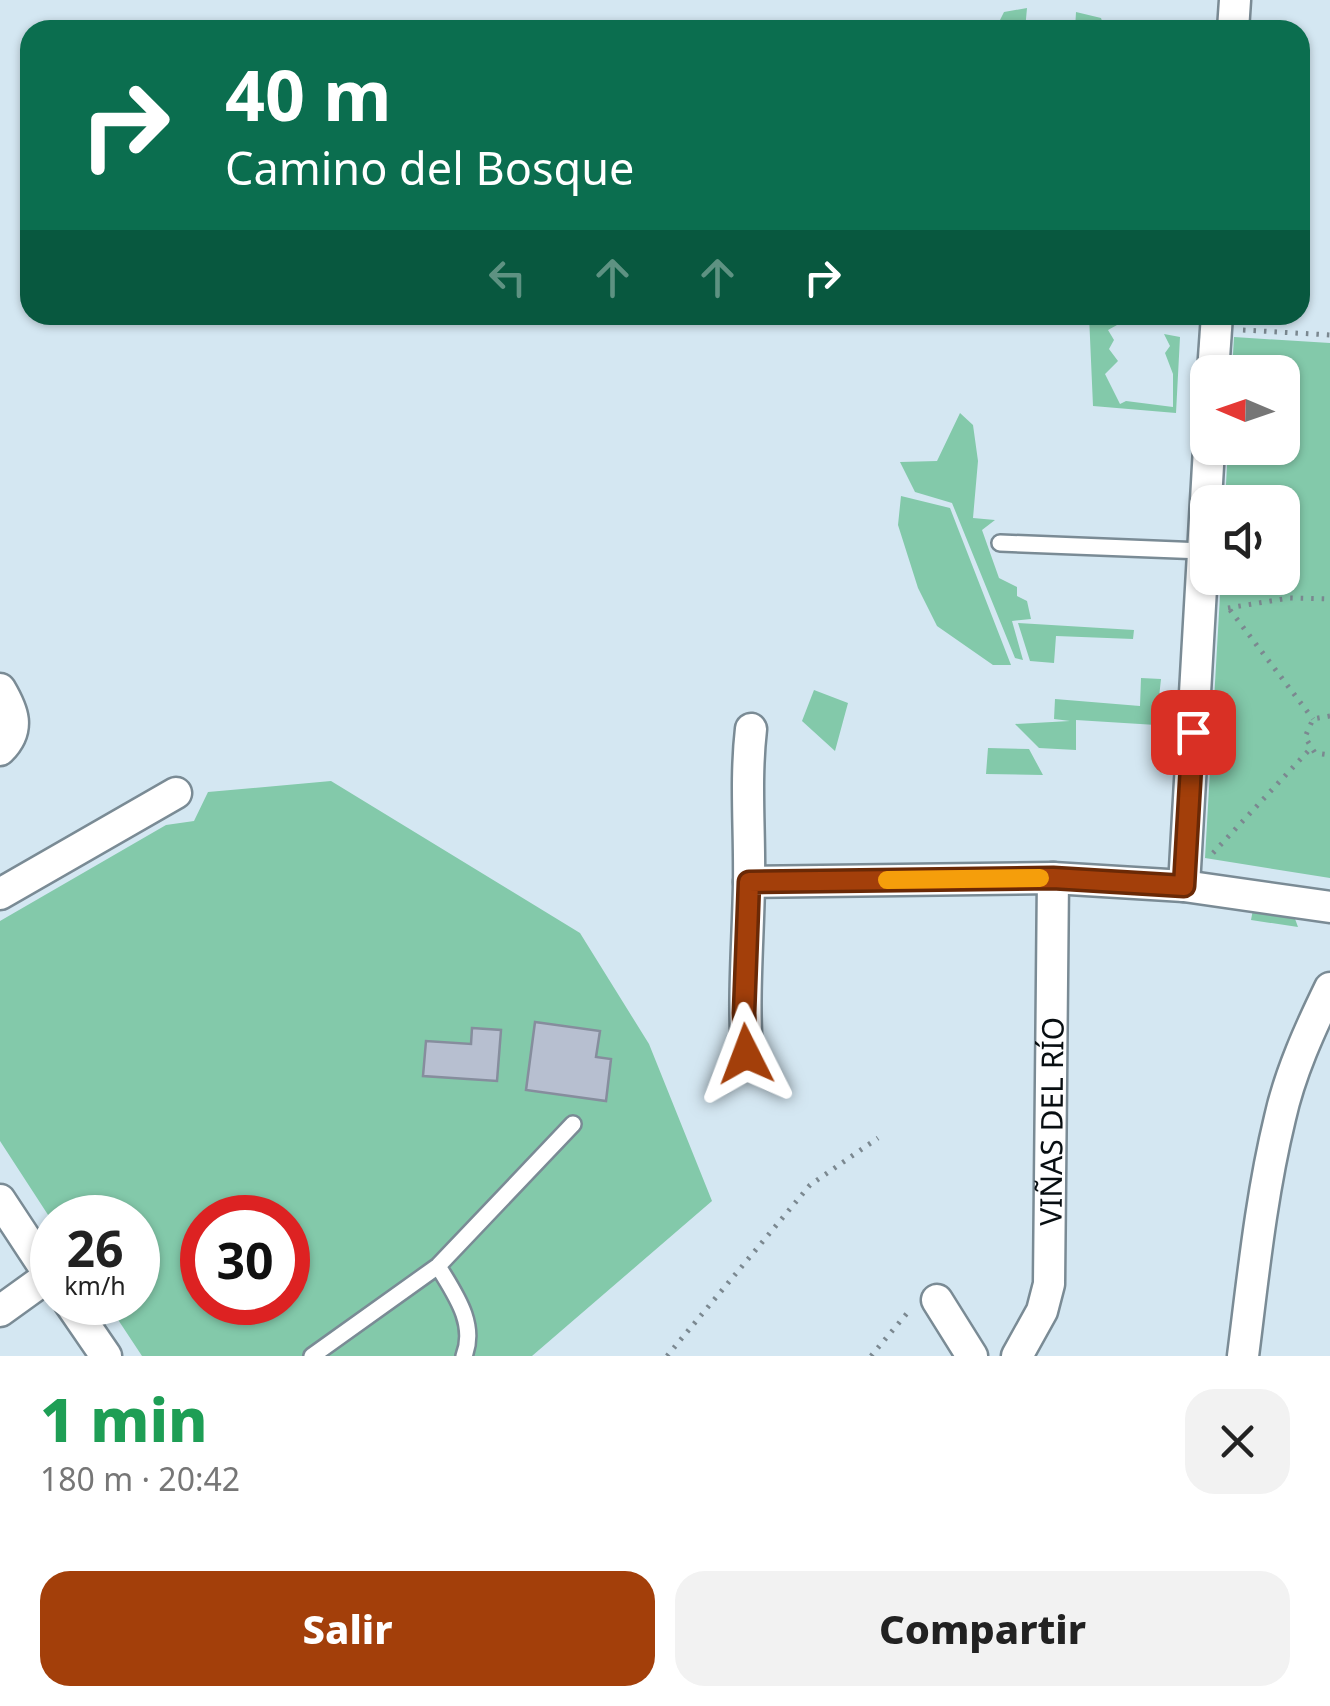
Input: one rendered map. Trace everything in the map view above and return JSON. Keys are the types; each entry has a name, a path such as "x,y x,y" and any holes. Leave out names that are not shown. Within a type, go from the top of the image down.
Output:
{"street":[{"path":"1215,355 1216,325"},
{"path":"1184,886 1200,595"},
{"path":"0,689 12,710 14,726 12,737 0,750"},
{"path":"746,1054 746,771 751,729"},
{"path":"0,894 176,793"},
{"path":"749,882 1053,878 1184,886 1330,907"},
{"name":"VIÑAS DEL RÍO","path":"1017,1356 1042,1311 1049,1284 1053,878"},
{"path":"1243,1356 1264,1196 1280,1115 1309,1033 1330,988"},
{"path":"0,1200 30,1245"},
{"path":"0,1311 30,1291"},
{"path":"923,1306 972,1356"},
{"path":"85,1325 106,1356"}],"lane":[{"path":"1000,543 1190,564"},
{"path":"312,1356 438,1266 574,1124"},
{"path":"438,1266 462,1308 468,1346 464,1356"}],"path":[{"path":"1249,325 1330,335"},
{"path":"1220,595 1313,719"},
{"path":"1228,608 1289,598 1330,599"},
{"path":"1313,719 1330,716"},
{"path":"1313,719 1305,736 1310,749 1329,758"},
{"path":"1184,886 1310,749"},
{"path":"666,1356 810,1185 878,1138"},
{"path":"872,1356 923,1306"}],"green space":[{"path":"1027,8 1026,20 1000,20 1004,12"},
{"path":"1076,12 1102,20 1076,20"},
{"path":"1089,325 1117,325 1108,330 1114,340 1109,349 1118,361 1105,374 1120,404 1126,401 1173,407 1173,374 1165,353 1170,346 1164,334 1180,337 1176,413 1093,406"},
{"path":"1234,337 1330,343 1330,878 1205,858 1220,595 1300,595 1300,485 1226,485 1227,465 1300,465 1300,355 1233,355"},
{"path":"960,413 973,425 978,461 973,518 995,520 982,530 999,578 1017,587 1017,596 1027,601 1031,619 1012,621 1023,660 1015,658 952,503 915,492 900,462 937,461"},
{"path":"901,496 950,508 1011,665 993,665 937,626 918,588 898,525"},
{"path":"1018,623 1134,630 1133,639 1056,636 1054,663 1030,661"},
{"path":"1141,678 1161,679 1156,725 1076,720 1076,750 1039,748 1015,724 1070,721 1054,719 1055,699 1140,706"},
{"path":"814,690 848,703 835,751 802,721"},
{"path":"988,748 1029,749 1043,775 986,774"},
{"path":"331,781 580,933 649,1044 712,1201 532,1356 142,1356 122,1325 160,1325 160,1195 35,1195 0,1141 0,921 166,825 194,821 208,792"},
{"path":"1255,899 1290,905 1298,927 1251,920"}],"building":[{"path":"535,1022 600,1031 596,1057 611,1059 606,1101 526,1090"},
{"path":"472,1028 501,1030 497,1081 423,1076 426,1041 471,1044"}],"slow traffic":[{"path":"887,880 1040,878"}],"route":[{"path":"746,1054 749,882 1053,878 1184,886 1193,732"}]}
